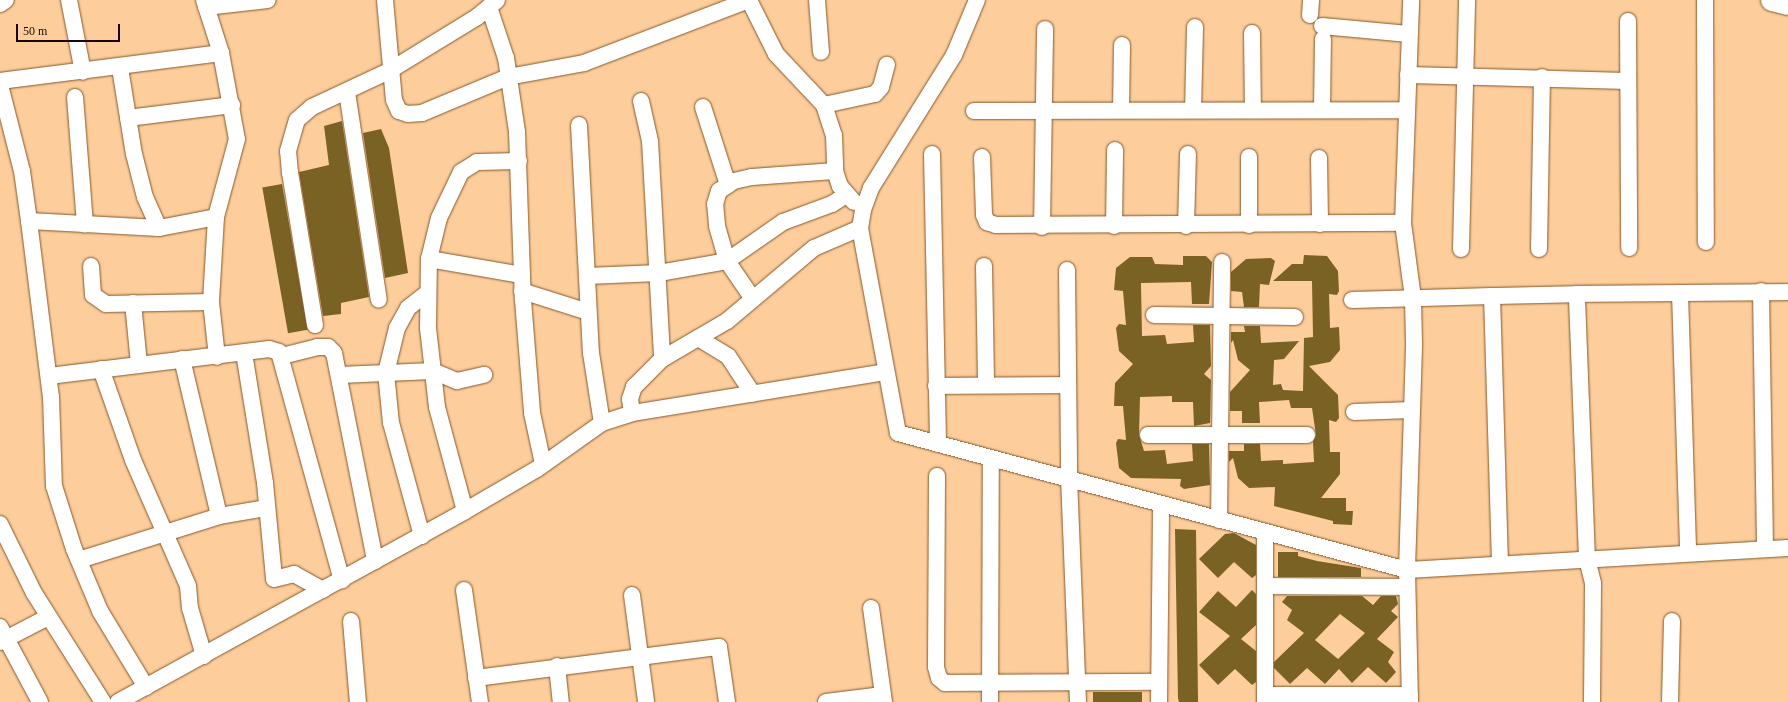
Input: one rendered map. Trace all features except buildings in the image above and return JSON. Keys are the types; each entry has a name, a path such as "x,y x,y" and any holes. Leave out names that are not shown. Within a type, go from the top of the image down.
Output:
{"street":[{"path":"0,4 6,0"},
{"path":"69,0 83,72"},
{"path":"217,357 211,302 216,217 236,139 232,105 221,52 205,3 268,0"},
{"path":"384,0 389,71 394,100 399,111 408,114 422,113 508,77 584,63 749,0 776,54 824,105 834,134 835,171 846,195 863,210"},
{"path":"817,0 821,52"},
{"path":"977,0 954,55 871,188 863,210 860,228 885,372 898,433 1407,570 1788,548"},
{"path":"1265,532 1265,698 1410,698 1407,570 1412,410 1413,298 1403,223 1411,0"},
{"path":"1461,249 1467,0"},
{"path":"1706,0 1706,242"},
{"path":"1772,0 1788,4"},
{"path":"314,325 288,151 298,120 312,107 347,92 389,71 493,3 506,58 519,161 522,283 532,413 544,464"},
{"path":"1628,21 1629,248"},
{"path":"1193,110 1195,27"},
{"path":"1042,227 1045,28"},
{"path":"1322,109 1323,32 1409,34"},
{"path":"1252,33 1253,110"},
{"path":"1121,110 1122,45"},
{"path":"0,81 120,68 221,52"},
{"path":"824,105 875,94 881,87 887,65"},
{"path":"120,68 128,118 145,197 159,228"},
{"path":"1408,75 1542,77 1628,81"},
{"path":"1539,249 1542,77"},
{"path":"0,85 22,171 29,221 49,376 54,486 79,560 100,611 146,687"},
{"path":"347,92 379,300"},
{"path":"75,97 85,225"},
{"path":"641,102 650,141 659,273 662,359"},
{"path":"128,118 232,105"},
{"path":"703,107 728,185"},
{"path":"974,111 1406,110"},
{"path":"579,125 593,383 602,423"},
{"path":"1114,226 1115,150"},
{"path":"932,154 938,444"},
{"path":"1186,226 1188,154"},
{"path":"982,157 987,222 1042,227 1403,223"},
{"path":"1248,157 1249,225"},
{"path":"1319,158 1320,224"},
{"path":"465,511 448,457 433,371 427,293 429,259 439,218 461,172 477,162 519,161"},
{"path":"753,299 727,261 715,204 719,191 728,185 752,176 835,171"},
{"path":"587,276 659,273 727,261 783,222 832,204 846,195"},
{"path":"29,221 159,228 216,217"},
{"path":"632,413 630,399 634,387 662,359 727,321 814,248 860,228"},
{"path":"429,259 522,283 588,312"},
{"path":"1219,520 1222,262"},
{"path":"91,266 93,295 97,301 133,303 211,302"},
{"path":"984,266 986,386"},
{"path":"1067,270 1069,478 1078,702"},
{"path":"1352,300 1577,294 1761,291 1788,292"},
{"path":"1761,291 1765,549"},
{"path":"422,536 391,424 386,373 397,328 408,308 427,293"},
{"path":"1680,293 1688,553"},
{"path":"1577,294 1587,559 1593,583 1592,702"},
{"path":"1492,296 1500,564"},
{"path":"133,303 139,364"},
{"path":"1154,315 1295,317"},
{"path":"698,338 728,356 753,394"},
{"path":"282,356 328,348 334,353 375,562"},
{"path":"49,376 274,349 282,356 342,580"},
{"path":"244,353 266,508 274,579 294,574 323,590"},
{"path":"182,359 219,516"},
{"path":"101,369 164,532 188,586 190,608 204,656"},
{"path":"338,375 433,371 457,381 484,375"},
{"path":"118,702 422,536 544,464 602,423 632,413 885,372"},
{"path":"936,386 1067,385"},
{"path":"1354,412 1412,410"},
{"path":"1148,435 1306,435"},
{"path":"990,702 991,459"},
{"path":"938,476 936,667 945,683 1159,682"},
{"path":"1159,702 1161,505"},
{"path":"79,560 164,532 219,516 266,508"},
{"path":"0,524 48,617 103,702"},
{"path":"1265,586 1407,587"},
{"path":"464,590 480,702"},
{"path":"632,595 646,702"},
{"path":"826,702 884,699 871,608"},
{"path":"40,702 2,636 48,617"},
{"path":"351,621 358,702"},
{"path":"1670,702 1672,621"},
{"path":"476,678 640,655 719,647 727,702"},
{"path":"557,666 561,702"}]}
